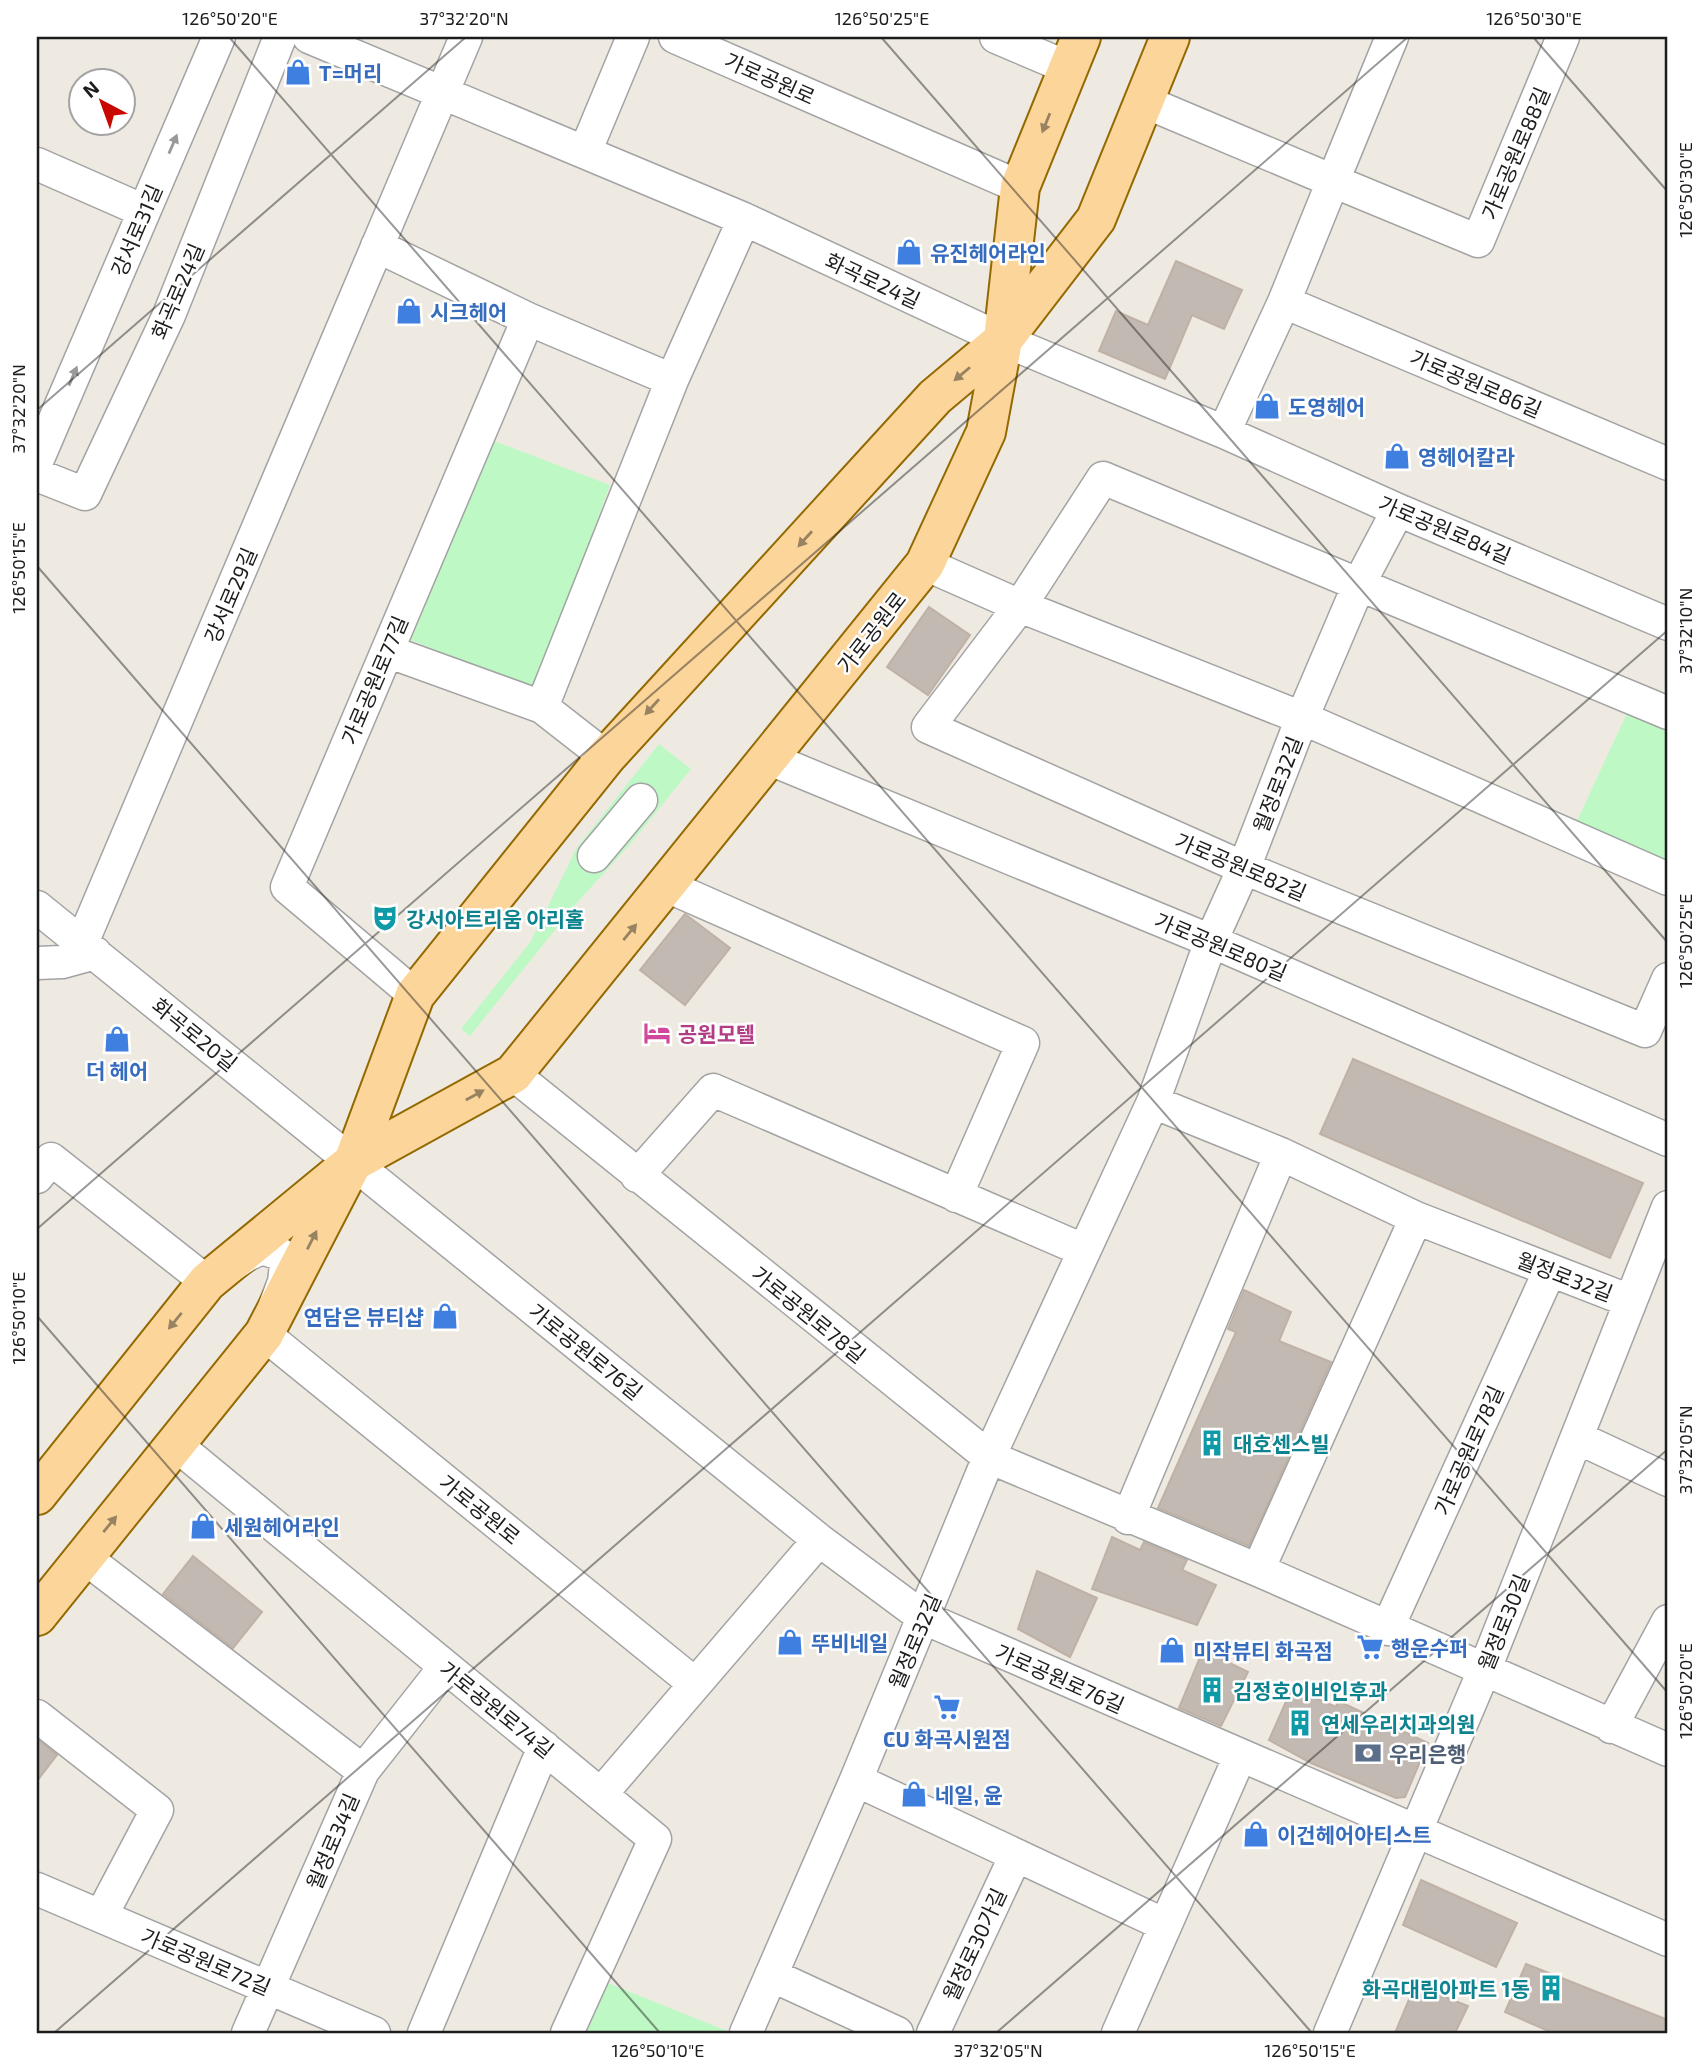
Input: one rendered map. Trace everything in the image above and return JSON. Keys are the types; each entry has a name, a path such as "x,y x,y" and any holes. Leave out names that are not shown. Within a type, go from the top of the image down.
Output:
{"main road":[{"name":"가로공원로","path":"37,1616 264,1334 353,1162 415,995 606,757 935,397 1003,340 1096,219 1170,37"},
{"name":"가로공원로","path":"37,1495 207,1282 353,1162 513,1074 925,564 986,432 1003,340 1020,187 1075,52"}],"street":[{"name":"강서로31길","path":"37,461 45,419 144,211 219,37"},
{"name":"화곡로24길","path":"37,475 85,494 169,316 281,37"},
{"name":"화곡로24길","path":"309,37 744,219 1003,340"},
{"name":"강서로29길","path":"89,948 377,246 466,37"},
{"path":"585,152 633,37"},
{"name":"가로공원로","path":"675,37 1020,187"},
{"name":"가로공원로","path":"996,37 1075,52"},
{"path":"1224,432 1284,302 1392,37"},
{"name":"가로공원로88길","path":"1143,101 1478,241 1563,37"},
{"path":"37,164 144,211"},
{"path":"542,707 672,380 744,219"},
{"path":"377,246 528,319 672,380"},
{"name":"가로공원로86길","path":"1284,302 1668,464"},
{"name":"가로공원로77길","path":"415,995 287,887 528,319"},
{"name":"가로공원로84길","path":"1003,340 1224,432 1398,510 1668,624"},
{"name":"가로공원로82길","path":"1668,713 1360,582 1103,478 1020,606 928,727 1244,869 1645,1031 1668,979"},
{"name":"월정로32길","path":"746,2033 856,1780 989,1457 1153,1102 1211,941 1244,869 1302,718 1360,582 1398,510"},
{"path":"925,564 1020,606 1302,718 1668,879"},
{"path":"387,651 542,707 606,757"},
{"name":"가로공원로80길","path":"770,759 1211,941 1668,1140"},
{"path":"594,856 640,799"},
{"path":"667,886 1023,1043 956,1196"},
{"name":"화곡로20길","path":"37,907 353,1162"},
{"path":"37,963 62,962 89,948"},
{"name":"가로공원로78길","path":"513,1074 989,1457 1128,1518 1258,1570 1387,1629 1668,1750"},
{"path":"637,1176 713,1090 1083,1250"},
{"name":"월정로32길","path":"1153,1102 1281,1154 1416,1218 1630,1301"},
{"path":"1128,1518 1281,1154"},
{"path":"37,1177 51,1159 207,1282 262,1248 279,1254 286,1265 284,1282 264,1334"},
{"name":"가로공원로76길","path":"353,1162 819,1540 924,1618 1668,1940"},
{"name":"월정로30길","path":"1330,2033 1484,1670 1668,1207"},
{"path":"1258,1570 1416,1218"},
{"name":"가로공원로78길","path":"1387,1629 1550,1270"},
{"name":"가로공원로","path":"264,1334 695,1684"},
{"path":"1578,1438 1668,1480"},
{"name":"가로공원로74길","path":"175,1444 655,1839 567,2033"},
{"path":"600,1794 819,1540"},
{"path":"84,1557 363,1771"},
{"path":"1611,1727 1665,1635"},
{"name":"월정로34길","path":"248,2033 363,1771 445,1667"},
{"path":"37,1716 157,1810 101,1916"},
{"path":"424,2033 544,1747"},
{"path":"1118,2033 1240,1756"},
{"path":"856,1780 1165,1925"},
{"name":"월정로30가길","path":"933,2033 1016,1855"},
{"name":"가로공원로72길","path":"37,1889 374,2033"},
{"path":"771,1975 897,2033"}],"green space":[{"path":"494,441 610,485 535,692 409,639"},
{"path":"1628,711 1668,729 1668,862 1576,823"},
{"path":"659,744 691,769 632,842 575,905 470,1036 461,1029 531,941 576,849"},
{"path":"600,1980 730,2032 578,2033"}],"building":[{"path":"1176,261 1242,290 1224,329 1192,315 1165,379 1099,351 1116,311 1148,325"},
{"path":"929,607 970,635 928,695 887,667"},
{"path":"685,914 730,948 685,1005 640,970"},
{"path":"1353,1059 1643,1183 1610,1258 1320,1134"},
{"path":"1244,1290 1291,1312 1279,1341 1331,1362 1249,1546 1158,1508 1236,1332 1228,1329"},
{"path":"1112,1537 1140,1550 1144,1542 1187,1560 1182,1570 1216,1585 1197,1625 1092,1589"},
{"path":"193,1556 262,1612 233,1648 163,1594"},
{"path":"1037,1571 1097,1598 1070,1657 1018,1629"},
{"name":"김정호이비인후과","path":"1203,1650 1248,1672 1221,1726 1179,1708"},
{"path":"1292,1688 1336,1707 1338,1701 1428,1743 1405,1797 1396,1798 1311,1763 1269,1740"},
{"path":"37,1739 57,1755 37,1781"},
{"path":"1421,1880 1517,1923 1496,1967 1403,1925"},
{"name":"화곡대림아파트 1동","path":"1526,1964 1668,2020 1668,2033 1553,2033 1505,2012"},
{"path":"1415,1985 1468,2006 1455,2033 1395,2033"}],"place":[{"name":"T=머리","path":"298,72"},
{"name":"유진헤어라인","path":"909,252"},
{"name":"시크헤어","path":"409,311"},
{"name":"도영헤어","path":"1267,406"},
{"name":"영헤어칼라","path":"1397,456"},
{"name":"강서아트리움 아리홀","path":"385,918"},
{"name":"공원모텔","path":"657,1033"},
{"name":"더 헤어","path":"117,1039"},
{"name":"연담은 뷰티샵","path":"445,1316"},
{"name":"대호센스빌","path":"1212,1443"},
{"name":"세원헤어라인","path":"203,1526"},
{"name":"뚜비네일","path":"790,1642"},
{"name":"행운수퍼","path":"1370,1647"},
{"name":"미작뷰티 화곡점","path":"1172,1650"},
{"name":"김정호이비인후과","path":"1212,1690"},
{"name":"CU 화곡시원점","path":"947,1707"},
{"name":"연세우리치과의원","path":"1300,1723"},
{"name":"우리은행","path":"1368,1753"},
{"name":"네일, 윤","path":"914,1794"},
{"name":"이건헤어아티스트","path":"1256,1834"},
{"name":"화곡대림아파트 1동","path":"1551,1988"}]}
